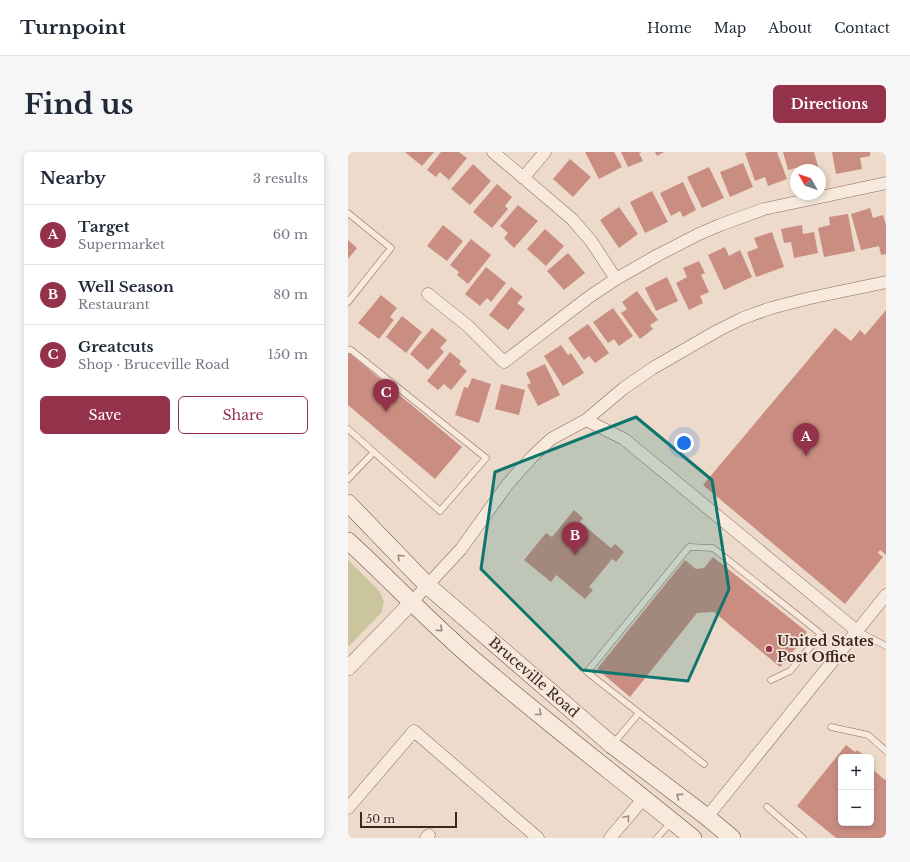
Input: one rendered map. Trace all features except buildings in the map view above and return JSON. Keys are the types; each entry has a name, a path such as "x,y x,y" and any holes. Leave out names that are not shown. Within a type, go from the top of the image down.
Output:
{"main road":[{"name":"Bruceville Road","path":"348,503 428,585 612,746 707,817 732,838"},
{"name":"Bruceville Road","path":"348,542 375,566 411,603 480,665 693,838"},
{"path":"569,738 595,749 683,816 692,820 707,817"}],"street":[{"path":"493,152 572,220 591,241 616,279"},
{"path":"522,178 545,152"},
{"path":"428,294 468,326 504,362 616,279 699,234 764,209 852,189 886,183"},
{"path":"348,668 461,549 507,485 532,457 551,439 586,420 624,388 653,368 717,330 743,318 771,308 886,282"},
{"path":"586,420 624,439 857,631"},
{"path":"707,817 886,595"},
{"path":"348,808 414,731 538,838"},
{"path":"610,838 644,798"}],"lane":[{"path":"348,213 391,248 348,302"},
{"path":"348,350 352,350 486,458 440,511 348,429"},
{"path":"348,479 374,452"},
{"path":"704,764 587,672 689,547 713,548 821,634 790,671 771,680"},
{"path":"857,631 886,646"},
{"path":"612,746 639,713"},
{"path":"831,727 868,735 886,751"},
{"path":"767,807 803,838"},
{"path":"657,838 672,821"}],"highlighted area":[{"path":"636,417 712,480 729,589 688,681 582,670 481,569 495,472"}],"shaded area":[{"path":"348,560 380,592 384,602 381,613 348,647"}],"place":[{"name":"Greatcuts","path":"386,412"},
{"name":"Target","path":"806,456"},
{"name":"Well Season","path":"575,555"},
{"name":"United States Post Office","path":"769,649"}]}
